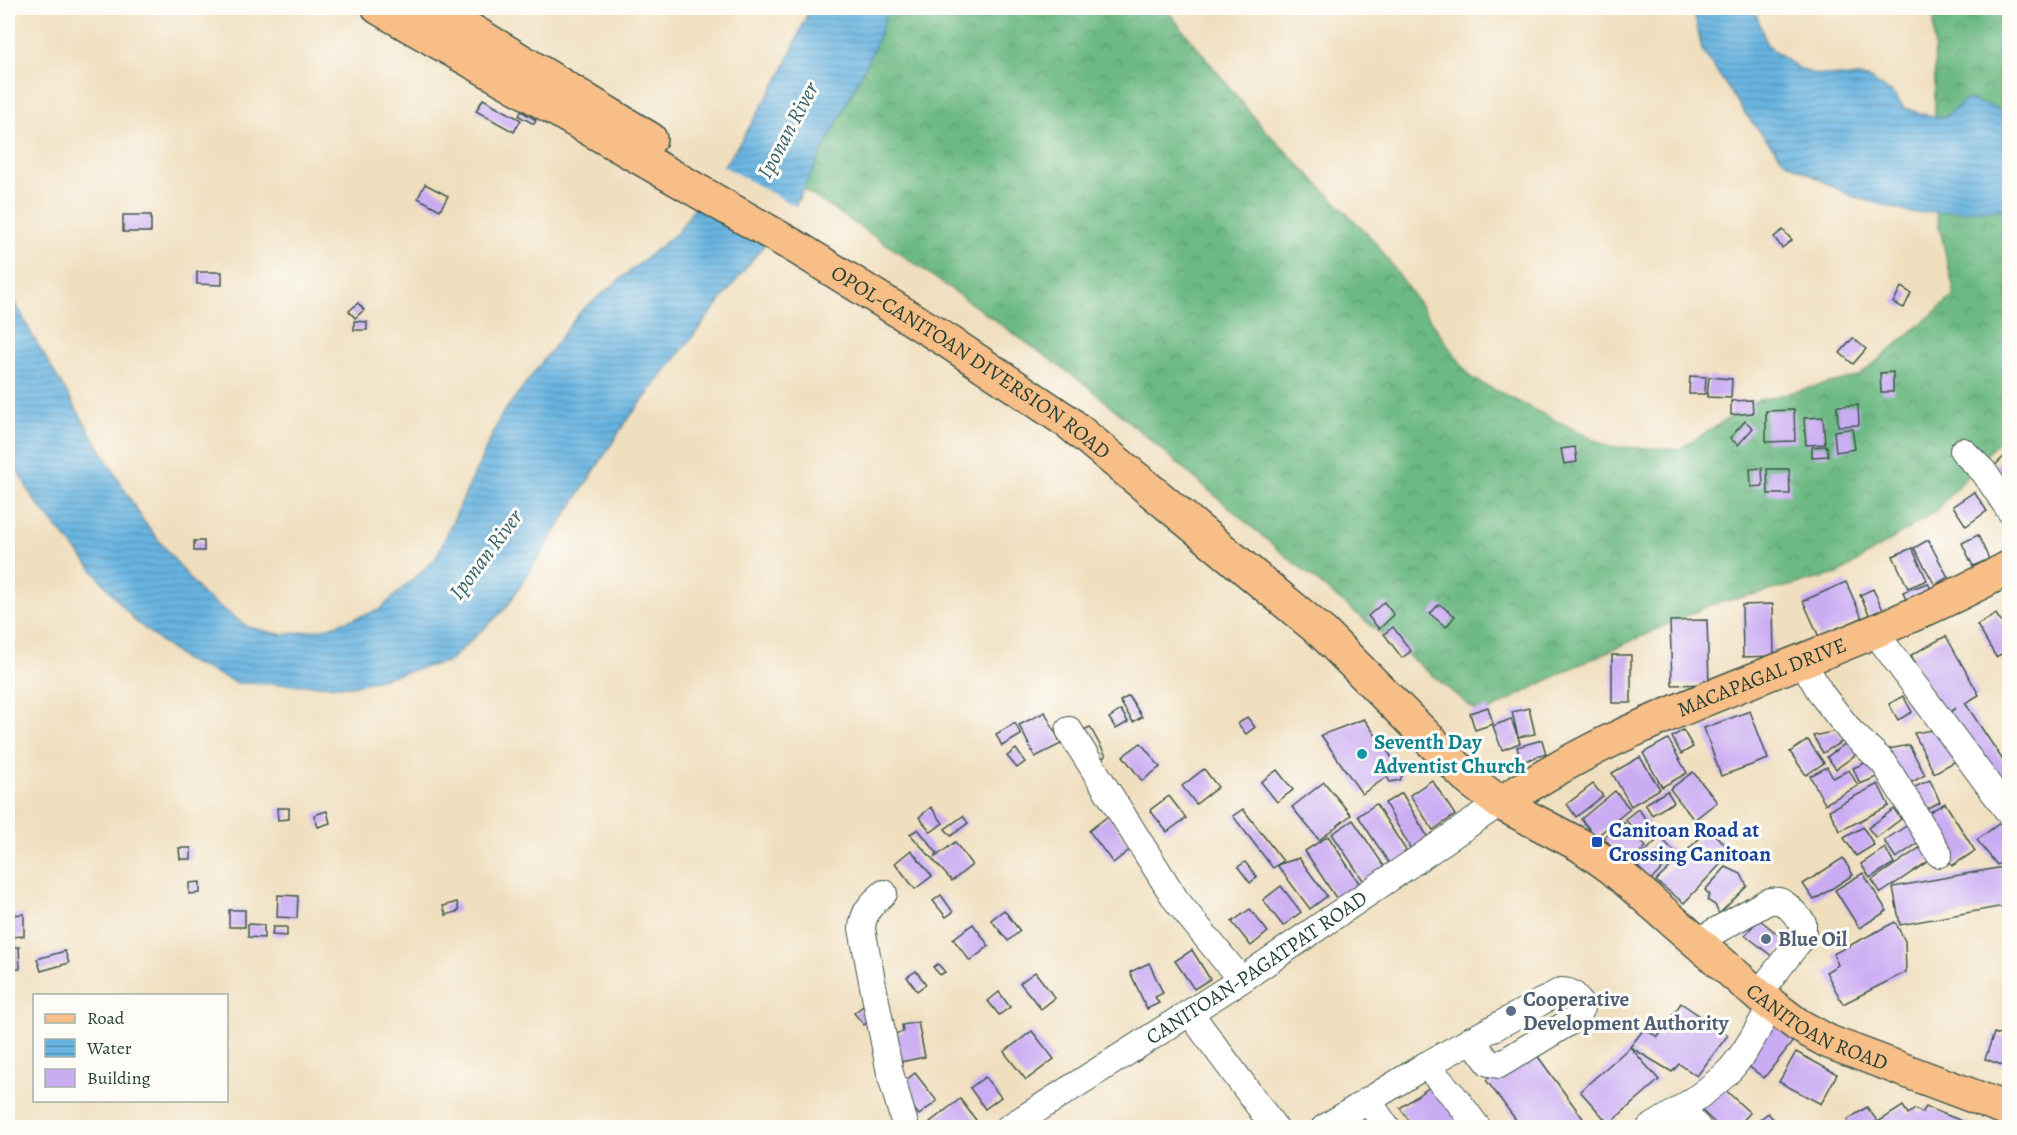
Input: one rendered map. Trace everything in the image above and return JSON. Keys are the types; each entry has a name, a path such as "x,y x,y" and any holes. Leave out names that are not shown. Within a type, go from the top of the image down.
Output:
{"main road":[{"name":"OPOL-CANITOAN DIVERSION ROAD","path":"379,8 696,179 729,188 766,230"},
{"name":"OPOL-CANITOAN DIVERSION ROAD","path":"434,8 565,85 766,230 949,342 1068,423 1323,633 1471,781 1508,798"},
{"name":"MACAPAGAL DRIVE","path":"1508,798 1612,740 1928,609 2010,567"},
{"name":"CANITOAN ROAD","path":"1508,798 1580,845 1638,890 1765,1001 1798,1025 1830,1042 2010,1110"}],"street":[{"path":"1963,451 1991,480 2010,511"},
{"path":"1875,632 2010,814"},
{"path":"1802,661 1822,695 1851,732 1884,763 1939,854"},
{"path":"1069,730 1176,900 1241,980"},
{"name":"CANITOAN-PAGATPAT ROAD","path":"1008,1128 1241,980 1508,798"},
{"path":"884,893 870,905 863,917 862,929 890,1073 906,1128"},
{"path":"1650,1128 1690,1119 1745,1050 1765,1001 1803,936 1803,923 1784,901 1774,899 1696,942"},
{"path":"1190,1013 1275,1128"},
{"path":"1324,1128 1471,1039"},
{"path":"1426,1065 1478,1128"},
{"path":"1368,1100 1388,1127"}],"green space":[{"path":"868,8 1165,8 1261,126 1376,243 1471,378 1609,447 1680,449 1756,401 1859,376 1955,295 1936,212 1934,8 2009,8 2009,424 1995,445 1936,511 1838,574 1710,605 1563,672 1481,715 1280,551 1085,384 894,249 789,180"}],"water":[{"name":"Iponan River","path":"810,8 889,8 874,49 796,204 625,423 506,608 449,661 352,686 238,683 183,659 135,621 32,497 8,451 8,288 33,337 144,522 202,594 248,627 283,635 323,629 379,610 436,558 501,416 580,312 678,232 741,141 782,73"},
{"path":"1693,8 1754,8 1767,45 1796,67 1813,74 1868,78 1892,93 1904,108 1937,118 1946,116 1967,99 1997,108 2009,117 2009,209 1912,213 1851,196 1785,161 1747,116 1702,50"}],"pier":[{"path":"721,165 797,207 768,243 695,203"}],"building":[{"path":"483,99 521,120 514,132 476,111"},
{"path":"521,111 536,120 534,124 519,116"},
{"path":"425,184 448,196 440,210 418,198"},
{"path":"123,215 151,215 151,232 123,232"},
{"path":"1783,230 1792,240 1782,248 1774,237"},
{"path":"197,272 222,272 222,285 197,284"},
{"path":"1901,287 1911,293 1904,308 1893,303"},
{"path":"358,303 364,310 355,318 349,311"},
{"path":"354,321 367,322 367,330 354,330"},
{"path":"1853,338 1866,349 1853,364 1840,353"},
{"path":"1893,372 1893,392 1881,392 1880,373"},
{"path":"1690,376 1706,377 1705,394 1689,394"},
{"path":"1709,377 1732,379 1731,398 1707,397"},
{"path":"1752,400 1753,413 1731,415 1731,401"},
{"path":"1858,405 1859,425 1838,426 1837,406"},
{"path":"1794,410 1795,441 1766,442 1766,411"},
{"path":"1823,417 1825,444 1806,445 1804,418"},
{"path":"1745,421 1753,428 1738,445 1730,438"},
{"path":"1852,428 1855,449 1836,452 1834,431"},
{"path":"1827,446 1828,456 1812,457 1812,447"},
{"path":"1575,447 1577,462 1564,464 1561,449"},
{"path":"2010,451 2010,485 2007,487 1991,469"},
{"path":"1762,468 1763,486 1751,487 1750,469"},
{"path":"1767,469 1789,469 1790,494 1768,494"},
{"path":"1974,492 1987,511 1966,526 1953,506"},
{"path":"1978,535 1989,559 1973,566 1962,543"},
{"path":"1928,540 1948,577 1935,585 1914,548"},
{"path":"194,541 204,541 204,551 194,551"},
{"path":"1912,548 1927,580 1908,588 1893,556"},
{"path":"1846,582 1862,618 1819,637 1803,601"},
{"path":"1928,583 1933,594 1907,603 1903,592"},
{"path":"1873,589 1883,610 1870,616 1860,595"},
{"path":"1384,602 1394,615 1379,629 1368,616"},
{"path":"1439,604 1455,616 1446,627 1430,614"},
{"path":"1773,604 1774,656 1743,657 1742,605"},
{"path":"1996,614 2010,636 2010,649 1996,657 1977,625"},
{"path":"1707,620 1709,684 1672,685 1670,621"},
{"path":"1393,627 1411,651 1402,658 1384,634"},
{"path":"1946,636 1979,695 1965,703 2010,771 2010,797 1946,715 1956,708 1944,715 1911,655"},
{"path":"1612,655 1631,655 1631,703 1612,703"},
{"path":"1129,696 1142,717 1133,722 1120,701"},
{"path":"1903,696 1912,712 1898,720 1889,704"},
{"path":"1488,707 1493,724 1475,730 1470,713"},
{"path":"1529,708 1535,734 1518,737 1512,712"},
{"path":"1121,710 1128,722 1116,729 1109,718"},
{"path":"1750,711 1768,759 1721,776 1704,728"},
{"path":"1045,712 1061,744 1035,757 1019,725"},
{"path":"1247,717 1255,727 1246,734 1238,724"},
{"name":"Seventh Day Adventist Church","path":"1364,719 1403,773 1400,780 1390,782 1387,777 1362,794 1321,735"},
{"path":"1511,719 1520,743 1502,750 1493,726"},
{"path":"1015,723 1021,735 1002,746 996,734"},
{"path":"1090,727 1106,756 1093,763 1077,733"},
{"path":"1940,729 1956,761 1934,773 1914,733"},
{"path":"1683,730 1693,747 1681,754 1672,737"},
{"path":"1837,731 1843,741 1823,753 1813,736"},
{"path":"1668,739 1687,773 1662,787 1643,753"},
{"path":"1542,740 1546,754 1521,762 1517,747"},
{"path":"1808,740 1824,763 1806,775 1790,752"},
{"path":"1849,741 1858,753 1836,769 1827,757"},
{"path":"1141,743 1160,767 1142,781 1123,756"},
{"path":"1909,745 1925,775 1903,787 1884,750"},
{"path":"1016,749 1025,762 1017,768 1007,756"},
{"path":"1640,757 1660,789 1631,806 1612,773"},
{"path":"1870,761 1877,777 1860,784 1853,768"},
{"path":"1827,767 1833,778 1849,770 1858,786 1825,804 1810,776"},
{"path":"1204,769 1218,787 1196,804 1182,786"},
{"path":"1277,770 1293,790 1277,802 1261,782"},
{"path":"1693,772 1717,802 1694,820 1670,789"},
{"path":"1432,780 1455,815 1433,830 1410,795"},
{"path":"1930,780 1940,802 1917,813 1906,791"},
{"path":"1324,782 1351,815 1319,840 1292,807"},
{"path":"1593,784 1603,796 1576,817 1567,804"},
{"path":"1878,784 1889,806 1840,831 1829,810"},
{"path":"1615,791 1630,809 1596,837 1581,819"},
{"path":"1667,791 1674,802 1652,815 1645,804"},
{"path":"1402,793 1430,841 1412,851 1385,803"},
{"path":"1169,796 1186,818 1167,832 1150,810"},
{"path":"1945,803 1975,851 1952,866 1921,817"},
{"path":"1376,804 1409,855 1391,866 1358,816"},
{"path":"931,807 943,823 931,832 919,817"},
{"path":"277,808 289,808 289,819 278,820"},
{"path":"1243,809 1283,861 1273,868 1233,816"},
{"path":"1638,809 1651,825 1638,835 1625,819"},
{"path":"1894,809 1901,819 1876,838 1868,828"},
{"path":"327,811 330,823 318,827 314,815"},
{"path":"963,816 968,823 951,836 945,829"},
{"path":"1108,816 1132,848 1113,863 1089,831"},
{"path":"1353,820 1386,869 1365,883 1332,834"},
{"path":"2004,820 2010,826 2010,856 1997,865 1977,840"},
{"path":"1622,821 1646,847 1628,864 1604,838"},
{"path":"1909,824 1921,841 1896,858 1884,841"},
{"path":"1863,827 1874,845 1856,856 1844,838"},
{"path":"918,829 937,853 934,858 955,842 972,865 952,881 910,834"},
{"path":"1709,829 1732,852 1684,903 1656,881"},
{"path":"1328,836 1363,889 1340,904 1305,851"},
{"path":"1660,837 1677,854 1651,880 1634,863"},
{"path":"1924,845 1933,858 1881,893 1872,880"},
{"path":"179,848 191,848 191,859 180,859"},
{"path":"1885,848 1894,863 1870,878 1861,864"},
{"path":"911,850 932,876 915,889 895,863"},
{"path":"1299,858 1327,896 1310,909 1277,865"},
{"path":"1843,858 1853,875 1814,900 1803,884"},
{"path":"1245,862 1257,877 1250,883 1238,867"},
{"path":"2009,866 2010,905 1900,925 1893,887"},
{"path":"1726,867 1741,874 1747,886 1719,914 1715,905 1707,900 1710,895 1705,890"},
{"path":"1863,873 1887,911 1859,928 1835,890"},
{"path":"200,882 200,893 189,894 189,883"},
{"path":"1281,886 1301,912 1283,926 1263,900"},
{"path":"278,895 298,896 297,918 277,917"},
{"path":"941,895 953,912 946,917 933,901"},
{"path":"457,902 459,911 446,915 443,906"},
{"path":"1250,909 1268,932 1251,946 1232,922"},
{"path":"229,910 245,910 245,927 229,927"},
{"path":"1004,910 1020,931 1008,941 991,920"},
{"path":"24,914 24,936 8,937 8,915"},
{"name":"Blue Oil","path":"1759,919 1787,942 1773,957 1745,935"},
{"path":"1895,922 1905,941 1906,972 1843,1004 1826,972 1838,965 1833,954"},
{"path":"248,924 264,925 264,938 248,937"},
{"path":"973,924 989,946 970,961 953,939"},
{"path":"273,927 287,927 287,936 272,935"},
{"path":"8,947 19,947 20,969 8,969"},
{"path":"1192,950 1210,979 1194,989 1175,961"},
{"path":"65,951 69,963 41,971 37,959"},
{"path":"1149,963 1163,993 1155,997 1159,1003 1147,1009 1130,972"},
{"path":"938,964 945,972 940,975 933,967"},
{"path":"916,971 926,984 917,991 907,977"},
{"path":"1035,972 1055,998 1041,1009 1020,983"},
{"path":"999,992 1010,1007 999,1015 988,1001"},
{"path":"1681,1003 1728,1035 1697,1076 1679,1064 1672,1072 1630,1047 1644,1029 1658,1037"},
{"path":"866,1004 875,1016 864,1025 854,1013"},
{"path":"918,1022 925,1057 895,1063 889,1035 903,1032 902,1025"},
{"path":"1772,1023 1794,1040 1764,1078 1742,1061"},
{"path":"1032,1031 1054,1059 1026,1080 1004,1052"},
{"path":"1994,1033 2010,1039 2010,1068 1985,1059"},
{"path":"1531,1047 1590,1128 1522,1128 1486,1080"},
{"path":"1630,1047 1659,1080 1609,1124 1580,1091"},
{"path":"1796,1052 1837,1074 1821,1104 1779,1082"},
{"path":"915,1073 937,1101 919,1115 897,1087"},
{"path":"985,1077 1001,1097 985,1109 970,1088"},
{"path":"1437,1082 1468,1128 1414,1128 1400,1108"},
{"path":"1717,1082 1750,1113 1736,1128 1720,1128 1696,1105"},
{"path":"960,1099 982,1128 934,1128 930,1122"},
{"path":"1903,1106 1908,1114 1915,1109 1922,1113 1926,1107 1980,1128 1852,1128 1847,1120 1867,1107 1878,1122"},
{"path":"1768,1113 1780,1128 1750,1128"}],"place":[{"name":"Seventh Day Adventist Church","path":"1362,754"},
{"name":"Canitoan Road at Crossing Canitoan","path":"1597,842"},
{"name":"Blue Oil","path":"1766,939"},
{"name":"Cooperative Development Authority","path":"1511,1011"}]}
